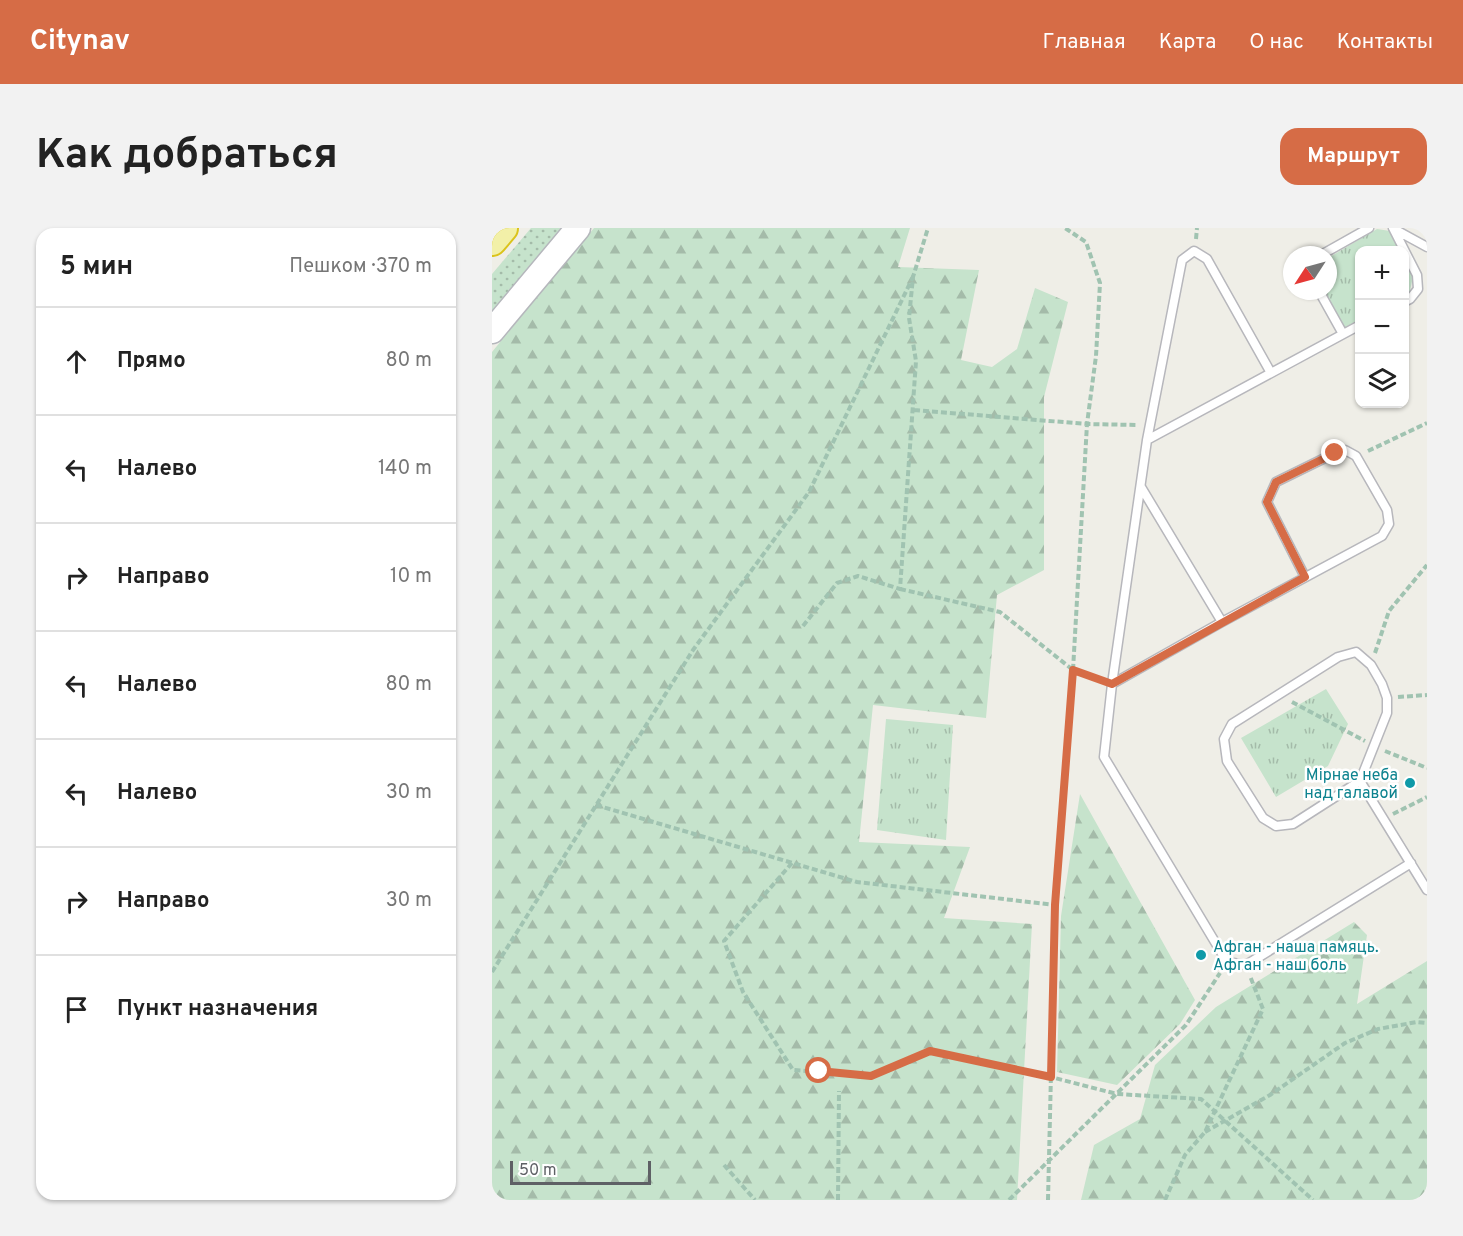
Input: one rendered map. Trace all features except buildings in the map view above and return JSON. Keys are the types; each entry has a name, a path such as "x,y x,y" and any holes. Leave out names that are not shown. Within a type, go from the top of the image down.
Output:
{"highway":[{"path":"492,241 503,228"}],"main road":[{"path":"492,331 578,228"}],"lane":[{"path":"1337,246 1369,228"},
{"path":"1394,228 1427,247"},
{"path":"1394,228 1417,274 1418,289 1408,300"},
{"path":"1271,373 1208,259 1194,251 1182,260 1147,440 1112,684 1104,757 1227,962 1246,965 1411,863"},
{"path":"1324,300 1343,334"},
{"path":"1147,440 1355,327"},
{"path":"1112,684 1382,536 1389,524 1387,510 1356,456 1344,450 1276,482 1267,502 1305,577"},
{"path":"1141,487 1222,622"},
{"path":"1356,652 1371,665 1387,698 1387,712 1360,781 1293,824 1276,826 1263,818 1227,761 1224,740 1232,724 1278,694 1338,657 1356,652"},
{"path":"1360,781 1427,890"}],"path":[{"path":"492,972 693,650 808,492 913,277 928,228"},
{"path":"1048,1200 1055,905 1073,670 1087,424 1096,356 1100,283 1086,242 1065,228"},
{"path":"900,589 914,410 916,361 909,318 913,277"},
{"path":"914,410 1087,424 1150,425"},
{"path":"1356,456 1427,423"},
{"path":"1371,665 1389,611 1427,565"},
{"path":"803,626 837,583 858,576 900,589 1000,612 1073,670 1112,684"},
{"path":"1278,694 1374,746 1427,768"},
{"path":"1387,698 1427,695"},
{"path":"1385,819 1427,797"},
{"path":"596,805 857,882 1055,905"},
{"path":"792,863 724,941 743,992 793,1070 871,1076 930,1051 1117,1094 1201,1099 1313,1200"},
{"path":"1010,1200 1186,1025 1227,962"},
{"path":"1205,1132 1263,1009 1246,965"},
{"path":"1165,1200 1185,1155 1205,1132 1270,1095 1345,1043 1378,1029 1417,1022 1427,1023"},
{"path":"838,1200 837,1111 839,1091"},
{"path":"724,1165 755,1200"}],"green space":[{"path":"531,228 561,228 492,311 492,274"},
{"path":"594,228 910,228 898,267 979,270 961,360 992,367 1017,349 1035,288 1068,302 1044,397 1044,570 997,595 986,718 873,705 859,842 970,847 944,918 1032,924 1017,1200 492,1200 492,352"},
{"path":"1377,229 1390,231 1397,246 1355,246 1355,322 1344,328 1329,300 1337,300 1337,253"},
{"path":"1409,270 1413,277 1409,295"},
{"path":"1326,689 1348,724 1328,766 1276,797 1241,738"},
{"path":"886,719 953,725 946,840 877,830"},
{"path":"1080,794 1195,1000 1180,1024 1117,1085 1057,1072 1061,916"},
{"path":"1354,922 1367,935 1357,1004 1427,961 1427,1200 1081,1200 1094,1145 1140,1119 1155,1065 1216,1007"}],"place":[{"name":"Мірнае неба над галавой","path":"1410,783"},
{"name":"Афган - наша памяць. Афган - наш боль","path":"1201,955"}],"route":[{"path":"819,1071 871,1076 930,1051 1051,1077 1055,905 1073,670 1112,684 1305,577 1267,502 1276,482 1335,453"}]}
